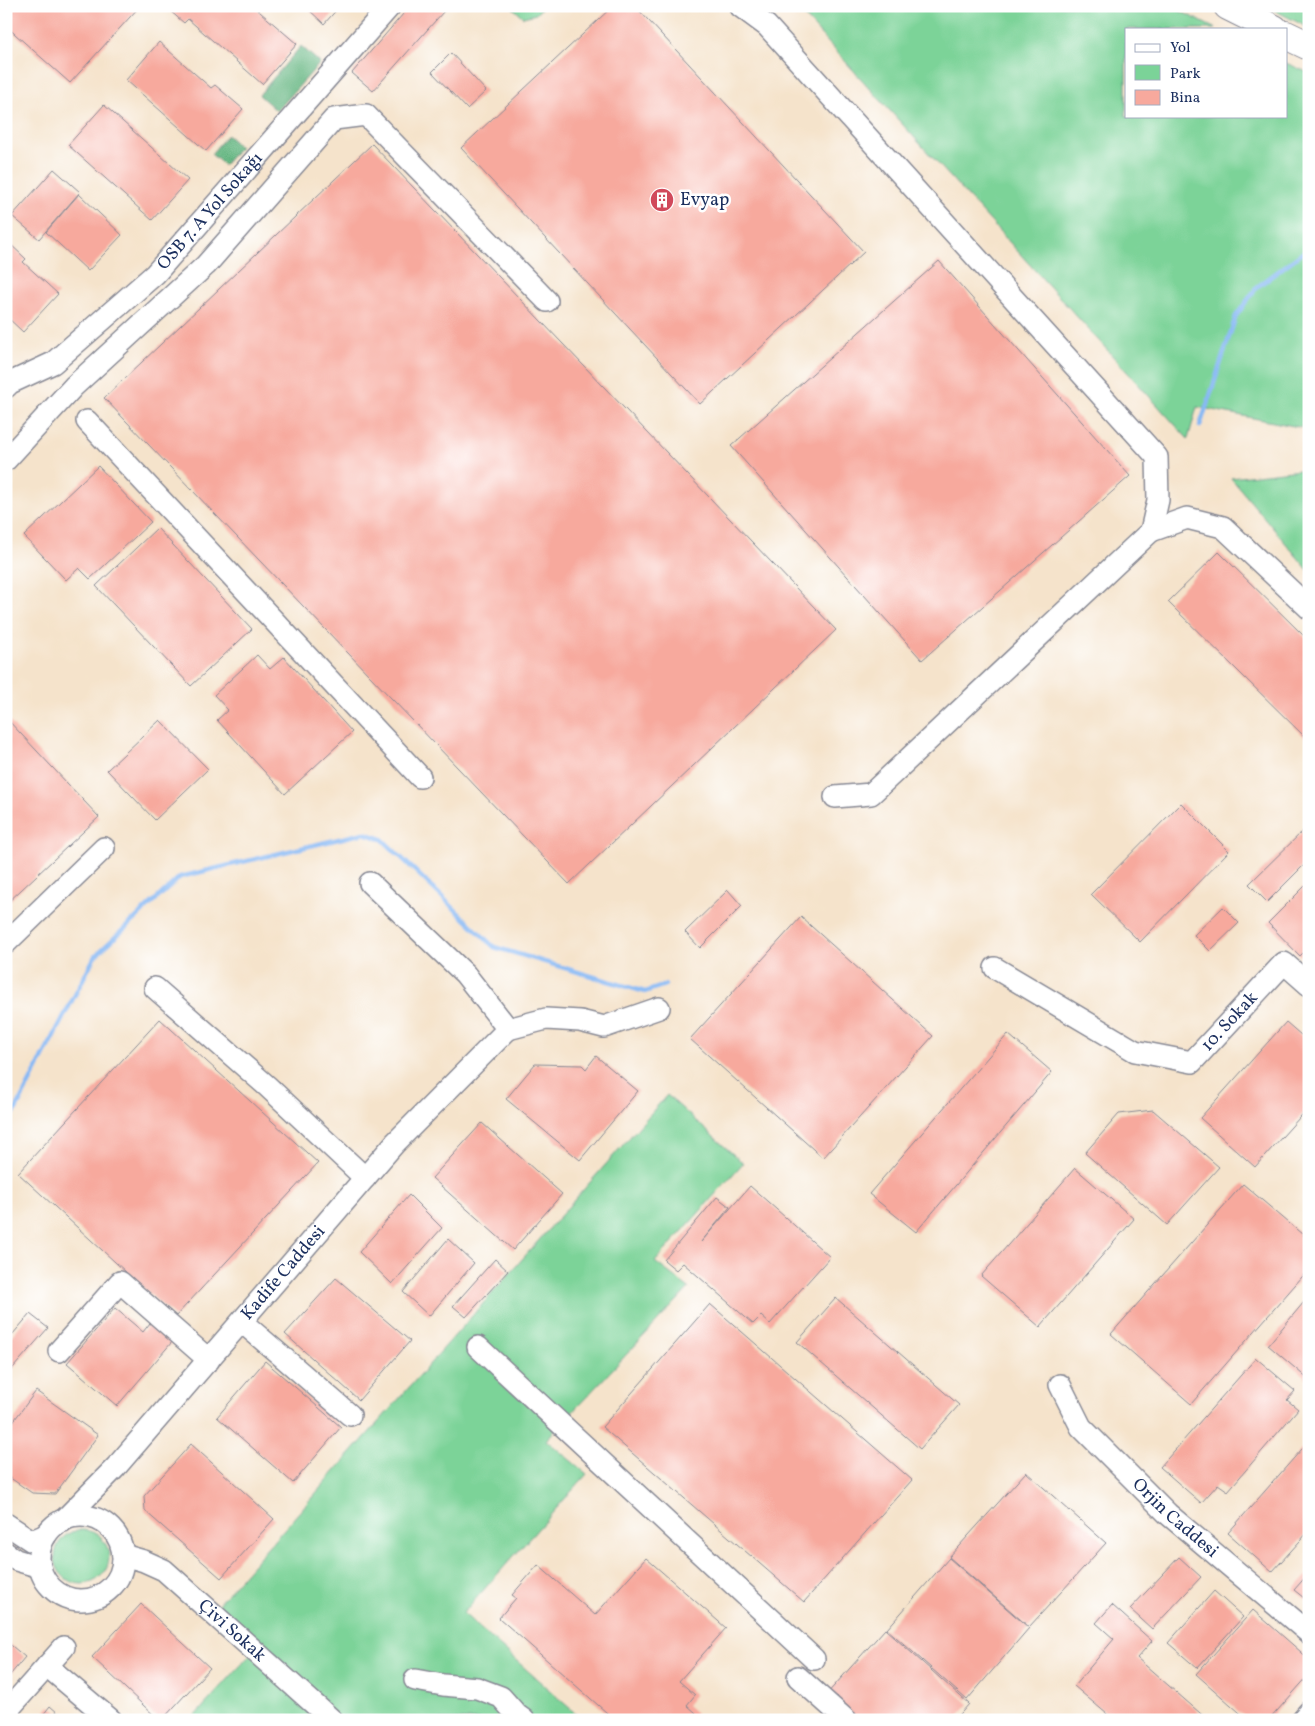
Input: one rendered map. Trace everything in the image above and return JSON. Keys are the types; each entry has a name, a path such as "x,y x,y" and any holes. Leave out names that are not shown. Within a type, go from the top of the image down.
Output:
{"main road":[{"path":"1228,6 1272,28"},
{"path":"1288,36 1309,46"}],"street":[{"name":"OSB 7. A Yol Sokağı","path":"8,383 53,362 155,274 390,6"},
{"path":"740,6 767,26 1157,457 1158,500 1151,531"},
{"path":"6,460 74,386 206,265 334,119 366,115 547,301"},
{"path":"87,421 420,777"},
{"path":"835,797 871,794 1151,531 1188,518 1223,527 1309,608"},
{"path":"6,943 104,848"},
{"path":"370,883 465,974 508,1029 546,1019 580,1021 604,1027 659,1008"},
{"name":"10. Sokak","path":"995,968 1135,1052 1192,1062 1284,963 1309,985"},
{"path":"155,988 268,1086 365,1178"},
{"name":"Kadife Caddesi","path":"63,1521 116,1467 395,1143 508,1029"},
{"path":"60,1351 120,1282 209,1360"},
{"path":"242,1322 350,1415"},
{"path":"478,1347 814,1659"},
{"name":"Orjin Caddesi","path":"1060,1385 1081,1427 1168,1514 1309,1633"},
{"path":"6,1524 32,1541 46,1535 63,1521 76,1517 90,1517 102,1522 113,1530 120,1542 123,1555 122,1569 116,1582 106,1592 94,1598 80,1600 66,1598 54,1591 45,1580 40,1567 40,1550 46,1535"},
{"path":"6,1554 16,1560 40,1567"},
{"name":"Çivi Sokak","path":"123,1555 144,1561 164,1570 332,1720"},
{"path":"6,1712 64,1647"},
{"path":"47,1666 111,1720"},
{"path":"798,1677 846,1720"},
{"path":"415,1680 477,1688 501,1697 524,1720"},
{"path":"1302,1720 1309,1712"}],"green space":[{"path":"511,6 543,6 536,14 523,17"},
{"path":"795,6 1170,6 1214,28 1125,28 1125,118 1288,118 1288,64 1309,73 1309,429 1197,407 1188,439"},
{"path":"1266,6 1309,6 1309,28"},
{"path":"301,46 320,63 277,111 259,95"},
{"path":"227,135 240,147 224,165 211,154"},
{"path":"1309,469 1309,571 1231,478"},
{"path":"667,1095 743,1163 655,1262 689,1288 546,1440 587,1474 463,1613 583,1720 191,1720 261,1643 218,1604"},
{"path":"82,1530 92,1532 101,1538 107,1547 109,1557 107,1567 101,1576 92,1582 82,1584 72,1582 63,1576 57,1567 55,1557 57,1547 63,1538 72,1532"}],"building":[{"path":"6,6 140,6 70,83 6,26"},
{"path":"173,6 253,6 297,44 262,84 188,19 184,23 169,10"},
{"path":"305,6 340,6 324,24"},
{"path":"410,6 439,6 444,11 373,91 352,73"},
{"name":"Evyap","path":"613,6 635,6 864,252 700,404 461,148"},
{"path":"159,42 211,88 215,85 243,109 206,151 126,80"},
{"path":"451,53 486,91 467,109 432,72"},
{"path":"104,105 188,180 152,220 68,145"},
{"path":"372,144 836,630 569,884 104,398"},
{"path":"54,169 80,192 39,239 12,216"},
{"path":"79,194 122,235 88,271 46,232"},
{"path":"6,240 26,259 23,262 58,294 23,332 6,316"},
{"path":"939,261 1130,476 922,660 731,446"},
{"path":"98,466 151,522 90,579 79,568 66,580 24,536"},
{"path":"157,528 252,629 191,686 96,586"},
{"path":"1219,552 1309,641 1309,741 1168,602"},
{"path":"257,655 270,669 284,657 352,732 285,794 217,720 228,710 214,695"},
{"path":"6,718 99,817 6,904"},
{"path":"160,720 208,769 155,820 107,770"},
{"path":"1181,803 1229,851 1140,942 1091,894"},
{"path":"1309,825 1309,860 1267,902 1249,884"},
{"path":"1309,882 1309,947 1300,956 1268,923"},
{"path":"728,890 742,906 700,948 685,932"},
{"path":"1223,907 1239,923 1210,951 1194,935"},
{"path":"801,917 933,1036 823,1158 690,1039"},
{"path":"160,1019 318,1163 175,1317 18,1173"},
{"path":"1286,1022 1309,1042 1309,1107 1255,1167 1200,1118"},
{"path":"1008,1034 1052,1072 916,1232 869,1194"},
{"path":"596,1056 638,1091 580,1160 506,1099 535,1064 582,1065 586,1069"},
{"path":"1153,1110 1219,1167 1167,1225 1085,1153 1119,1114"},
{"path":"482,1123 562,1194 513,1250 432,1178"},
{"path":"1075,1168 1134,1219 1040,1327 981,1276"},
{"path":"1243,1184 1309,1240 1309,1269 1191,1404 1111,1334"},
{"path":"750,1186 830,1257 770,1324 761,1316 753,1324 683,1263 676,1270 664,1260 717,1197 730,1207 701,1242"},
{"path":"409,1195 442,1228 392,1284 359,1252"},
{"path":"448,1239 474,1263 429,1316 403,1292"},
{"path":"495,1259 508,1271 466,1317 453,1306"},
{"path":"336,1278 410,1341 359,1400 285,1334"},
{"path":"1309,1296 1309,1380 1268,1345"},
{"path":"836,1298 959,1405 920,1449 797,1342"},
{"path":"710,1304 912,1480 804,1602 602,1427"},
{"path":"115,1308 143,1332 150,1323 172,1342 117,1406 67,1363"},
{"path":"30,1314 48,1328 6,1376 6,1342"},
{"path":"1256,1358 1295,1391 1287,1400 1298,1409 1228,1491 1218,1484 1201,1503 1160,1467"},
{"path":"265,1361 341,1427 293,1483 217,1417"},
{"path":"36,1391 98,1435 55,1494 32,1493 6,1475 6,1431"},
{"path":"1309,1441 1309,1531 1272,1572 1228,1533"},
{"path":"191,1444 274,1519 221,1578 145,1511 144,1496"},
{"path":"1026,1472 1106,1543 1029,1627 949,1557"},
{"path":"1179,1557 1201,1577 1152,1629 1130,1609"},
{"path":"646,1558 726,1628 679,1681 695,1695 687,1705 696,1713 690,1720 615,1720 499,1618 516,1598 512,1595 538,1565 595,1615"},
{"path":"949,1558 1029,1628 967,1700 887,1629"},
{"path":"1309,1573 1309,1602 1294,1590"},
{"path":"1214,1591 1243,1617 1197,1668 1168,1643"},
{"path":"141,1604 210,1668 162,1720 159,1720 92,1657"},
{"path":"1112,1605 1152,1641 1137,1658 1208,1720 1114,1720 1074,1686 1114,1639 1096,1623"},
{"path":"1253,1610 1309,1659 1309,1675 1269,1720 1248,1720 1196,1674"},
{"path":"885,1629 969,1704 955,1720 854,1720 826,1695"},
{"path":"6,1641 25,1657 6,1680"},
{"path":"50,1706 66,1720 39,1720"}],"waterway":[{"path":"1200,426 1236,316 1257,287 1309,248"},
{"path":"6,1117 14,1113 95,956 180,877 364,833 382,839 494,947 645,992 665,985"}],"place":[{"name":"Evyap","path":"662,200"}]}
